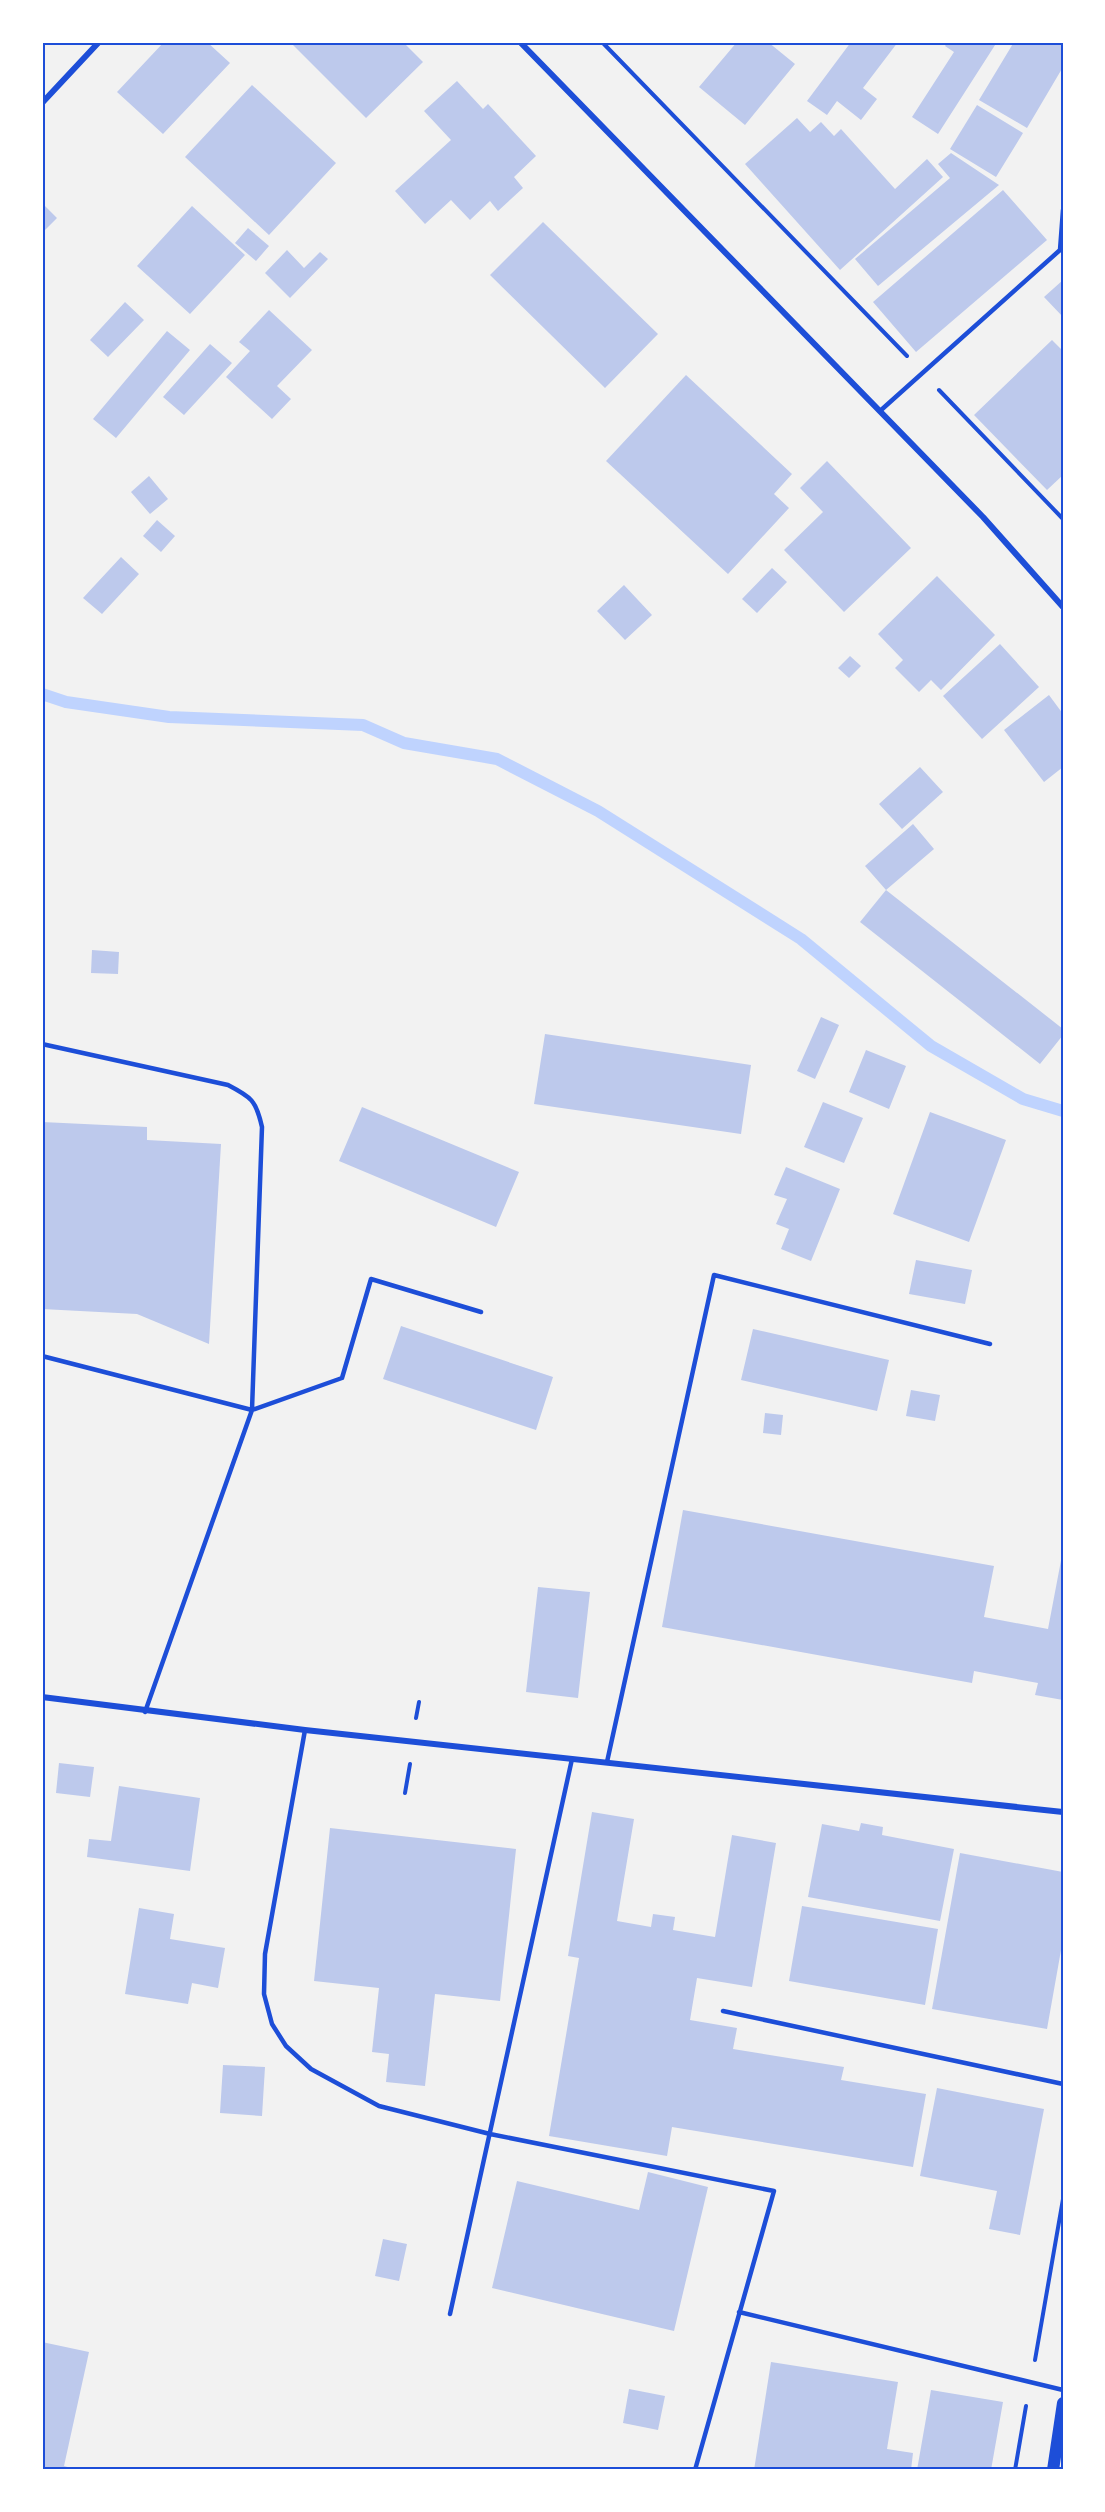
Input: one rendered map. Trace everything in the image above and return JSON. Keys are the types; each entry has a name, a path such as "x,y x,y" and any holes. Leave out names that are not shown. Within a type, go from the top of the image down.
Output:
{"main road":[{"path":"1053,2470 1063,2403"}],"street":[{"path":"42,103 99,42"},
{"path":"520,42 983,517 1063,607"},
{"path":"42,1697 145,1712 1063,1812"}],"lane":[{"path":"880,411 1060,249 1063,210"},
{"path":"42,1044 228,1085 250,1097 258,1109 262,1127 252,1410 145,1712"},
{"path":"607,1762 714,1275 990,1344"},
{"path":"42,1356 252,1410 342,1378 371,1279 481,1312"},
{"path":"305,1730 265,1954 264,1994 272,2024 286,2046 311,2069 379,2106 490,2134 774,2191 695,2470"},
{"path":"450,2314 572,1759"},
{"path":"723,2011 1063,2084"},
{"path":"740,2312 1063,2391"}],"path":[{"path":"602,42 1063,519"},
{"path":"1058,513 1063,509"},
{"path":"1015,2470 1063,2199"}],"building":[{"path":"164,42 207,42 230,63 163,134 117,92"},
{"path":"290,42 403,42 423,62 366,118"},
{"path":"737,42 768,42 795,64 745,125 699,87"},
{"path":"851,42 898,42 863,88 877,99 861,120 837,101 827,115 807,101"},
{"path":"948,42 997,42 938,134 912,117 954,52 945,46"},
{"path":"1014,42 1063,42 1063,67 1027,128 979,100"},
{"path":"457,81 483,109 488,104 536,156 514,177 523,188 498,211 490,201 470,220 451,200 425,224 395,191 451,140 424,111"},
{"path":"252,85 336,163 269,235 185,157"},
{"path":"977,105 1023,133 996,177 950,149"},
{"path":"797,118 810,132 821,122 834,136 841,129 895,189 927,159 943,177 840,270 745,164"},
{"path":"951,153 999,185 878,286 855,259 950,178 938,164"},
{"path":"1003,190 1047,240 916,352 873,302"},
{"path":"42,203 57,218 42,233"},
{"path":"192,206 245,255 190,314 137,266"},
{"path":"543,222 658,334 605,388 490,275"},
{"path":"248,228 269,246 256,261 235,243"},
{"path":"287,250 304,268 320,252 328,259 290,298 265,273"},
{"path":"1063,280 1063,317 1044,297"},
{"path":"125,302 144,320 108,357 90,340"},
{"path":"269,310 312,350 277,386 291,399 272,419 226,377 250,351 239,342"},
{"path":"167,331 190,350 116,438 93,419"},
{"path":"1052,340 1063,351 1063,475 1047,490 974,415"},
{"path":"210,344 232,363 184,415 163,397"},
{"path":"686,375 792,474 774,494 789,508 728,574 606,461"},
{"path":"827,461 911,548 844,612 784,550 823,512 800,488"},
{"path":"149,476 168,499 150,514 131,492"},
{"path":"157,520 175,536 161,552 143,536"},
{"path":"121,557 139,574 102,614 83,598"},
{"path":"772,568 787,582 757,613 742,599"},
{"path":"937,576 995,635 941,690 931,680 919,692 895,668 903,660 878,634"},
{"path":"624,585 652,615 625,640 597,611"},
{"path":"1000,644 1039,687 982,739 943,696"},
{"path":"850,656 861,666 849,678 838,668"},
{"path":"1049,695 1063,714 1063,767 1044,782 1004,730"},
{"path":"920,767 943,792 902,829 879,804"},
{"path":"913,824 934,849 886,890 865,866"},
{"path":"886,890 1063,1029 1063,1035 1040,1064 860,922"},
{"path":"92,950 119,952 118,974 91,973"},
{"path":"821,1017 839,1025 815,1079 797,1071"},
{"path":"545,1034 751,1065 741,1134 534,1104"},
{"path":"866,1050 906,1066 889,1109 849,1092"},
{"path":"823,1102 863,1118 844,1163 804,1147"},
{"path":"362,1107 519,1172 496,1227 339,1161"},
{"path":"930,1112 1006,1140 969,1242 893,1214"},
{"path":"42,1122 147,1127 147,1140 221,1144 209,1344 137,1314 42,1309"},
{"path":"786,1167 840,1189 811,1261 781,1249 789,1229 776,1224 787,1199 774,1195"},
{"path":"916,1260 972,1270 965,1304 909,1294"},
{"path":"401,1326 553,1377 536,1430 383,1379"},
{"path":"753,1329 889,1360 877,1411 741,1380"},
{"path":"911,1390 940,1395 935,1421 906,1416"},
{"path":"765,1413 783,1415 781,1435 763,1433"},
{"path":"683,1510 994,1566 984,1617 1048,1629 1063,1550 1063,1700 1035,1695 1038,1683 974,1671 972,1683 662,1627"},
{"path":"538,1587 590,1592 578,1698 526,1692"},
{"path":"59,1763 94,1767 90,1797 56,1793"},
{"path":"119,1786 200,1798 190,1871 87,1857 89,1839 111,1841"},
{"path":"592,1812 634,1819 617,1921 651,1927 653,1914 675,1917 673,1930 715,1937 732,1835 776,1843 752,1987 697,1978 690,2020 737,2028 733,2049 844,2067 841,2080 926,2094 913,2167 672,2127 667,2156 549,2136 579,1958 568,1956"},
{"path":"861,1823 883,1827 882,1835 954,1849 940,1921 808,1897 822,1824 859,1831"},
{"path":"330,1828 516,1849 500,2001 435,1994 425,2086 386,2082 389,2054 372,2052 379,1988 314,1981"},
{"path":"960,1853 1063,1872 1063,1939 1047,2029 932,2009"},
{"path":"802,1906 938,1929 925,2005 789,1981"},
{"path":"139,1908 174,1914 170,1939 225,1948 218,1988 192,1983 188,2004 125,1994"},
{"path":"223,2065 265,2067 262,2116 220,2113"},
{"path":"937,2088 1044,2109 1020,2235 989,2229 997,2191 920,2176"},
{"path":"648,2172 708,2187 674,2331 492,2288 517,2181 639,2210"},
{"path":"383,2239 407,2244 399,2281 375,2276"},
{"path":"42,2342 89,2352 64,2466 78,2470 42,2470"},
{"path":"771,2362 898,2382 887,2449 913,2453 911,2470 754,2470"},
{"path":"629,2389 665,2396 658,2430 623,2423"},
{"path":"931,2390 1003,2402 991,2470 917,2470"}],"waterway":[{"path":"42,694 66,702 169,717 363,725 404,743 497,759 598,811 801,939 931,1046 1023,1099 1063,1111"}]}
